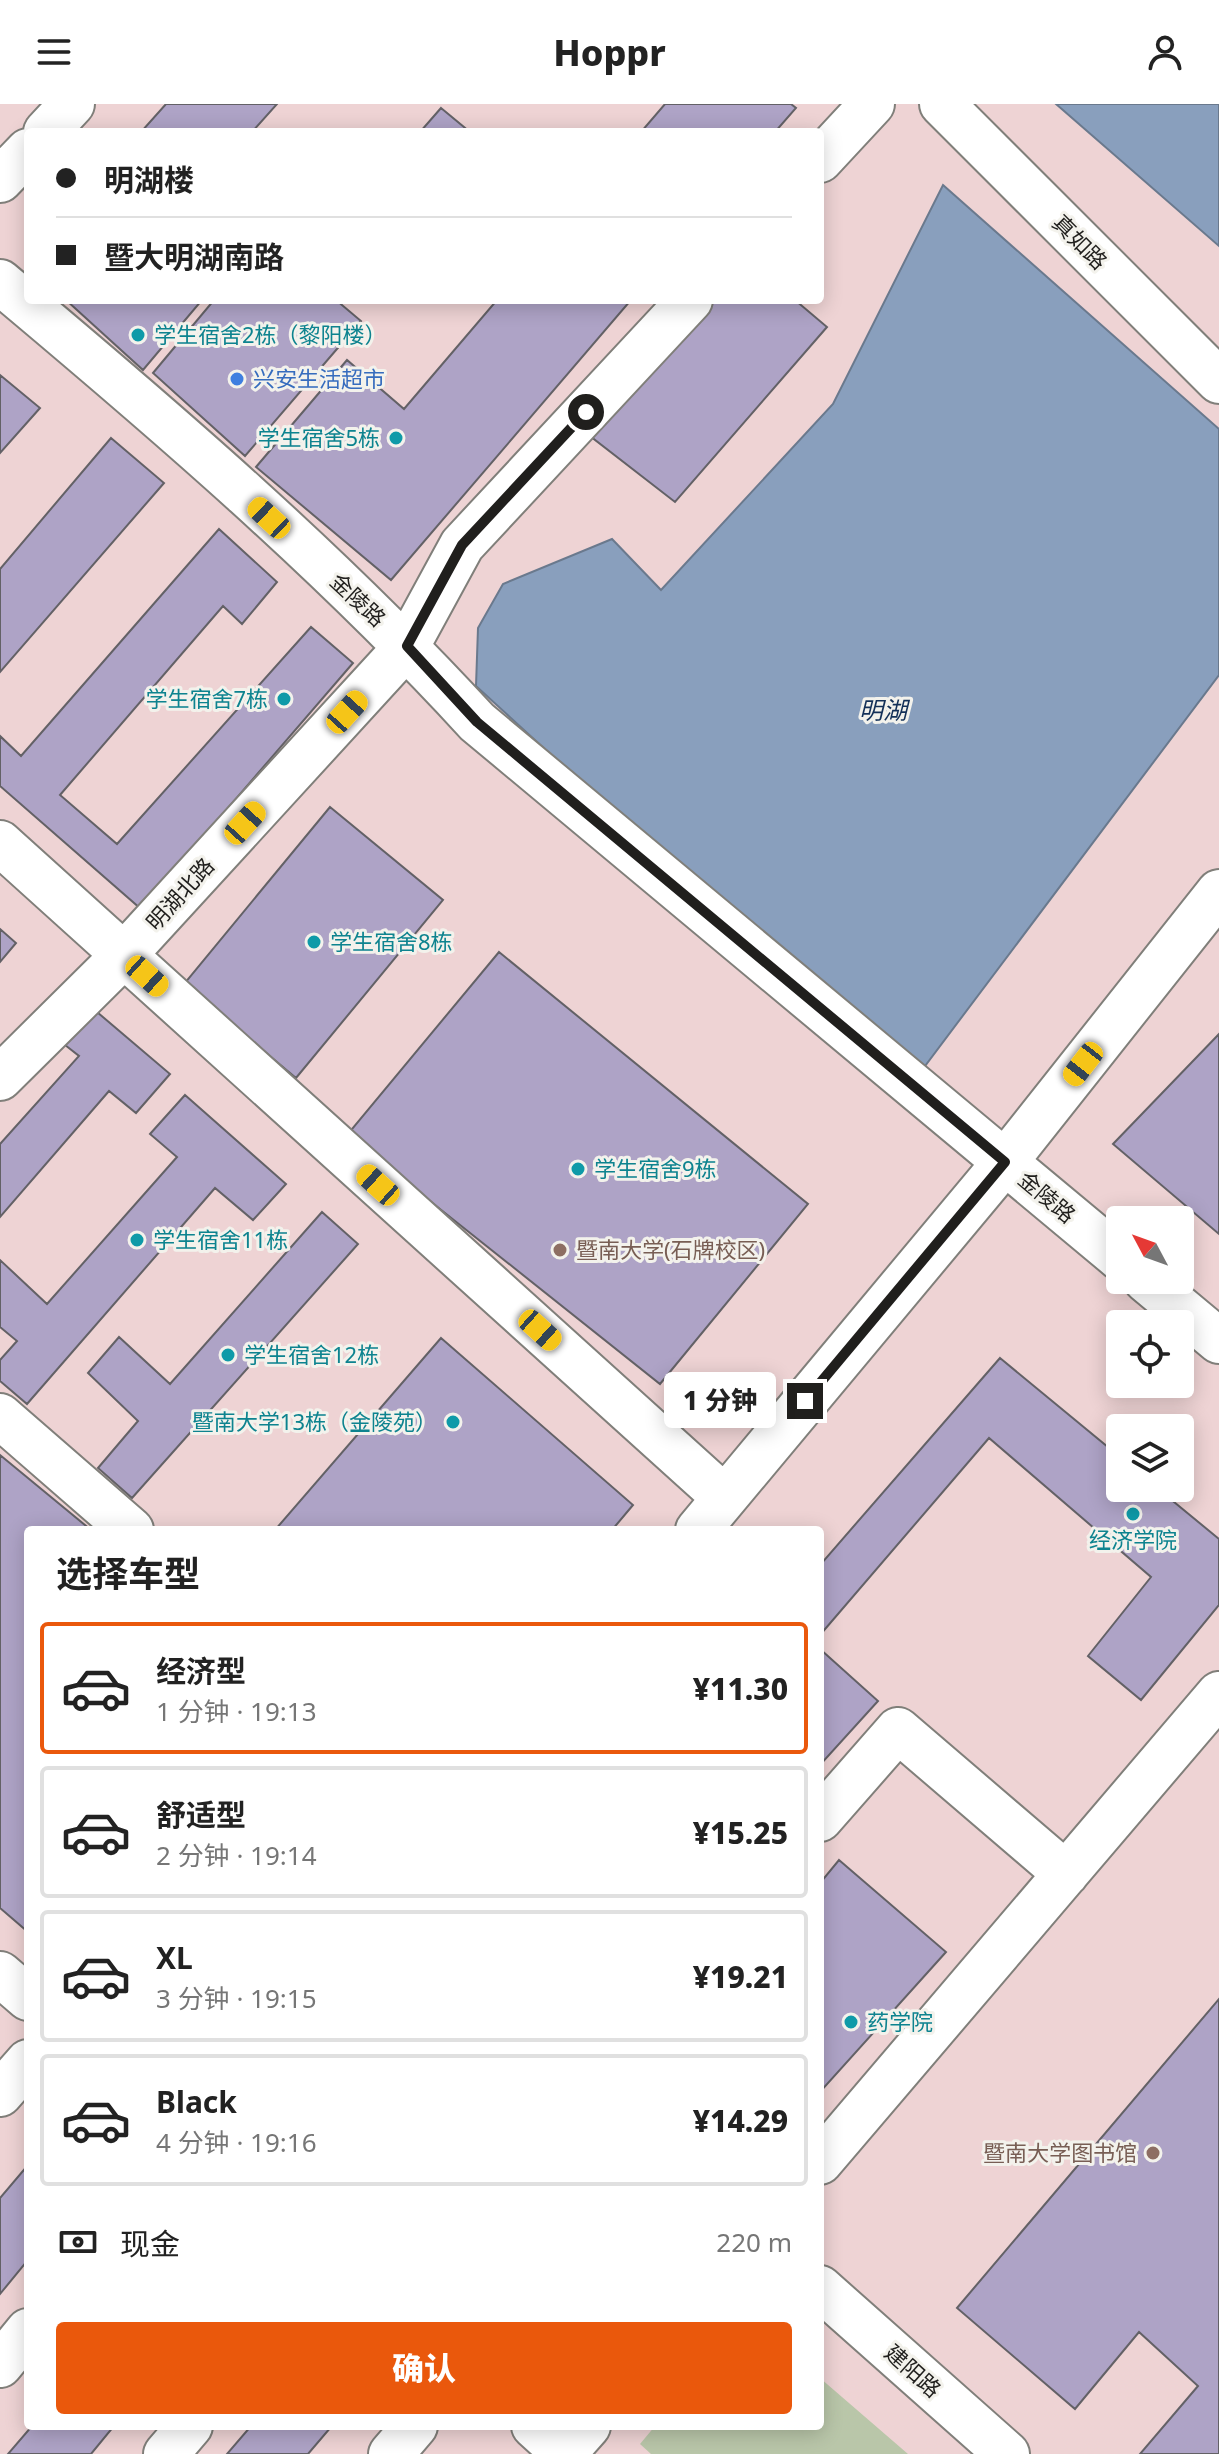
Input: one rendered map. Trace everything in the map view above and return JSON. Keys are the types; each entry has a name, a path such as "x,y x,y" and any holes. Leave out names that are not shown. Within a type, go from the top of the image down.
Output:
{"street":[{"path":"50,128 72,104"},
{"path":"824,156 872,104"},
{"name":"真如路","path":"942,104 1219,381"},
{"path":"0,180 24,155"},
{"name":"金陵路","path":"0,282 24,302"},
{"name":"金陵路","path":"26,304 154,411 407,646 477,722 1106,1246"},
{"name":"明湖北路","path":"0,1078 124,955 407,646 462,545 686,304"},
{"path":"0,843 124,955 711,1514 1005,1162 1219,892"},
{"path":"1163,1294 1219,1341"},
{"path":"0,1416 126,1526"},
{"path":"824,2157 1219,1694"},
{"path":"824,1814 898,1730 1066,1874"},
{"path":"0,1974 24,1995"},
{"path":"0,2094 24,2067"},
{"name":"建阳路","path":"824,2292 1007,2454"},
{"path":"0,2365 24,2336"},
{"path":"166,2454 187,2430"},
{"path":"391,2454 412,2430"}],"shaded area":[{"name":"暨南大学(石牌校区)","path":"0,104 1219,104 1219,2454 0,2454"}],"green space":[{"path":"824,2381 908,2454 651,2454 640,2444 652,2430 824,2430"}],"water":[{"path":"1056,104 1219,104 1219,246"},
{"name":"明湖","path":"943,185 1219,429 1219,675 922,1070 561,764 476,686 478,628 503,584 612,539 661,590 833,404"}],"building":[{"path":"166,104 277,104 256,128 145,128"},
{"path":"665,104 791,104 796,108 778,128 644,128"},
{"path":"441,108 465,128 424,128"},
{"name":"学生宿舍2栋（黎阳楼）","path":"70,304 199,304 143,370"},
{"name":"兴安生活超市","path":"211,304 341,304 361,321 245,456 153,373"},
{"name":"学生宿舍5栋","path":"494,304 628,304 391,580 256,467 347,360 404,409"},
{"path":"699,304 800,304 827,327 675,502 590,436"},
{"path":"0,375 40,408 0,453"},
{"path":"111,438 164,483 0,672 0,569"},
{"name":"学生宿舍7栋","path":"219,529 277,582 242,624 223,606 60,795 117,844 311,627 353,663 141,909 0,786 0,736 21,756"},
{"name":"学生宿舍8栋","path":"330,807 443,900 296,1078 184,984"},
{"path":"0,929 16,943 0,962"},
{"name":"学生宿舍9栋","path":"499,952 808,1204 660,1384 347,1135"},
{"path":"97,1012 170,1074 136,1113 109,1091 0,1217 0,1144 79,1056 65,1045"},
{"path":"1219,1034 1219,1234 1194,1213 1194,1206 1186,1206 1113,1144"},
{"name":"学生宿舍11栋","path":"185,1095 286,1184 253,1220 215,1188 27,1404 0,1381 0,1360 17,1341 0,1327 0,1260 47,1304 177,1157 150,1134"},
{"name":"学生宿舍12栋","path":"322,1212 358,1244 132,1498 98,1468 138,1421 88,1373 119,1337 170,1384"},
{"name":"暨南大学13栋（金陵苑）","path":"441,1338 633,1505 615,1526 278,1526"},
{"name":"经济学院","path":"1000,1358 1106,1445 1106,1502 1174,1502 1219,1539 1219,1605 1141,1700 1088,1656 1151,1577 989,1438 824,1630 824,1560"},
{"path":"0,1455 86,1526 24,1526 24,1929 0,1908"},
{"path":"824,1653 878,1701 824,1761"},
{"name":"药学院","path":"839,1860 946,1952 824,2088 824,1878"},
{"name":"暨南大学图书馆","path":"1219,1999 1219,2454 1140,2454 1198,2386 1139,2332 1075,2409 957,2308"},
{"path":"24,2170 24,2265 0,2294 0,2198"},
{"path":"29,2430 111,2430 91,2454 8,2454"},
{"path":"248,2430 328,2430 308,2454 227,2454"}],"place":[{"name":"学生宿舍2栋（黎阳楼）","path":"138,335"},
{"name":"兴安生活超市","path":"237,379"},
{"name":"学生宿舍5栋","path":"396,438"},
{"name":"学生宿舍7栋","path":"284,699"},
{"name":"学生宿舍8栋","path":"314,942"},
{"name":"学生宿舍9栋","path":"578,1169"},
{"name":"学生宿舍11栋","path":"137,1240"},
{"name":"暨南大学(石牌校区)","path":"560,1250"},
{"name":"学生宿舍12栋","path":"228,1355"},
{"name":"暨南大学13栋（金陵苑）","path":"453,1422"},
{"name":"经济学院","path":"1133,1514"},
{"name":"药学院","path":"851,2022"},
{"name":"暨南大学图书馆","path":"1153,2153"}],"route":[{"path":"586,412 462,545 407,646 477,722 1005,1162 805,1401"}]}
